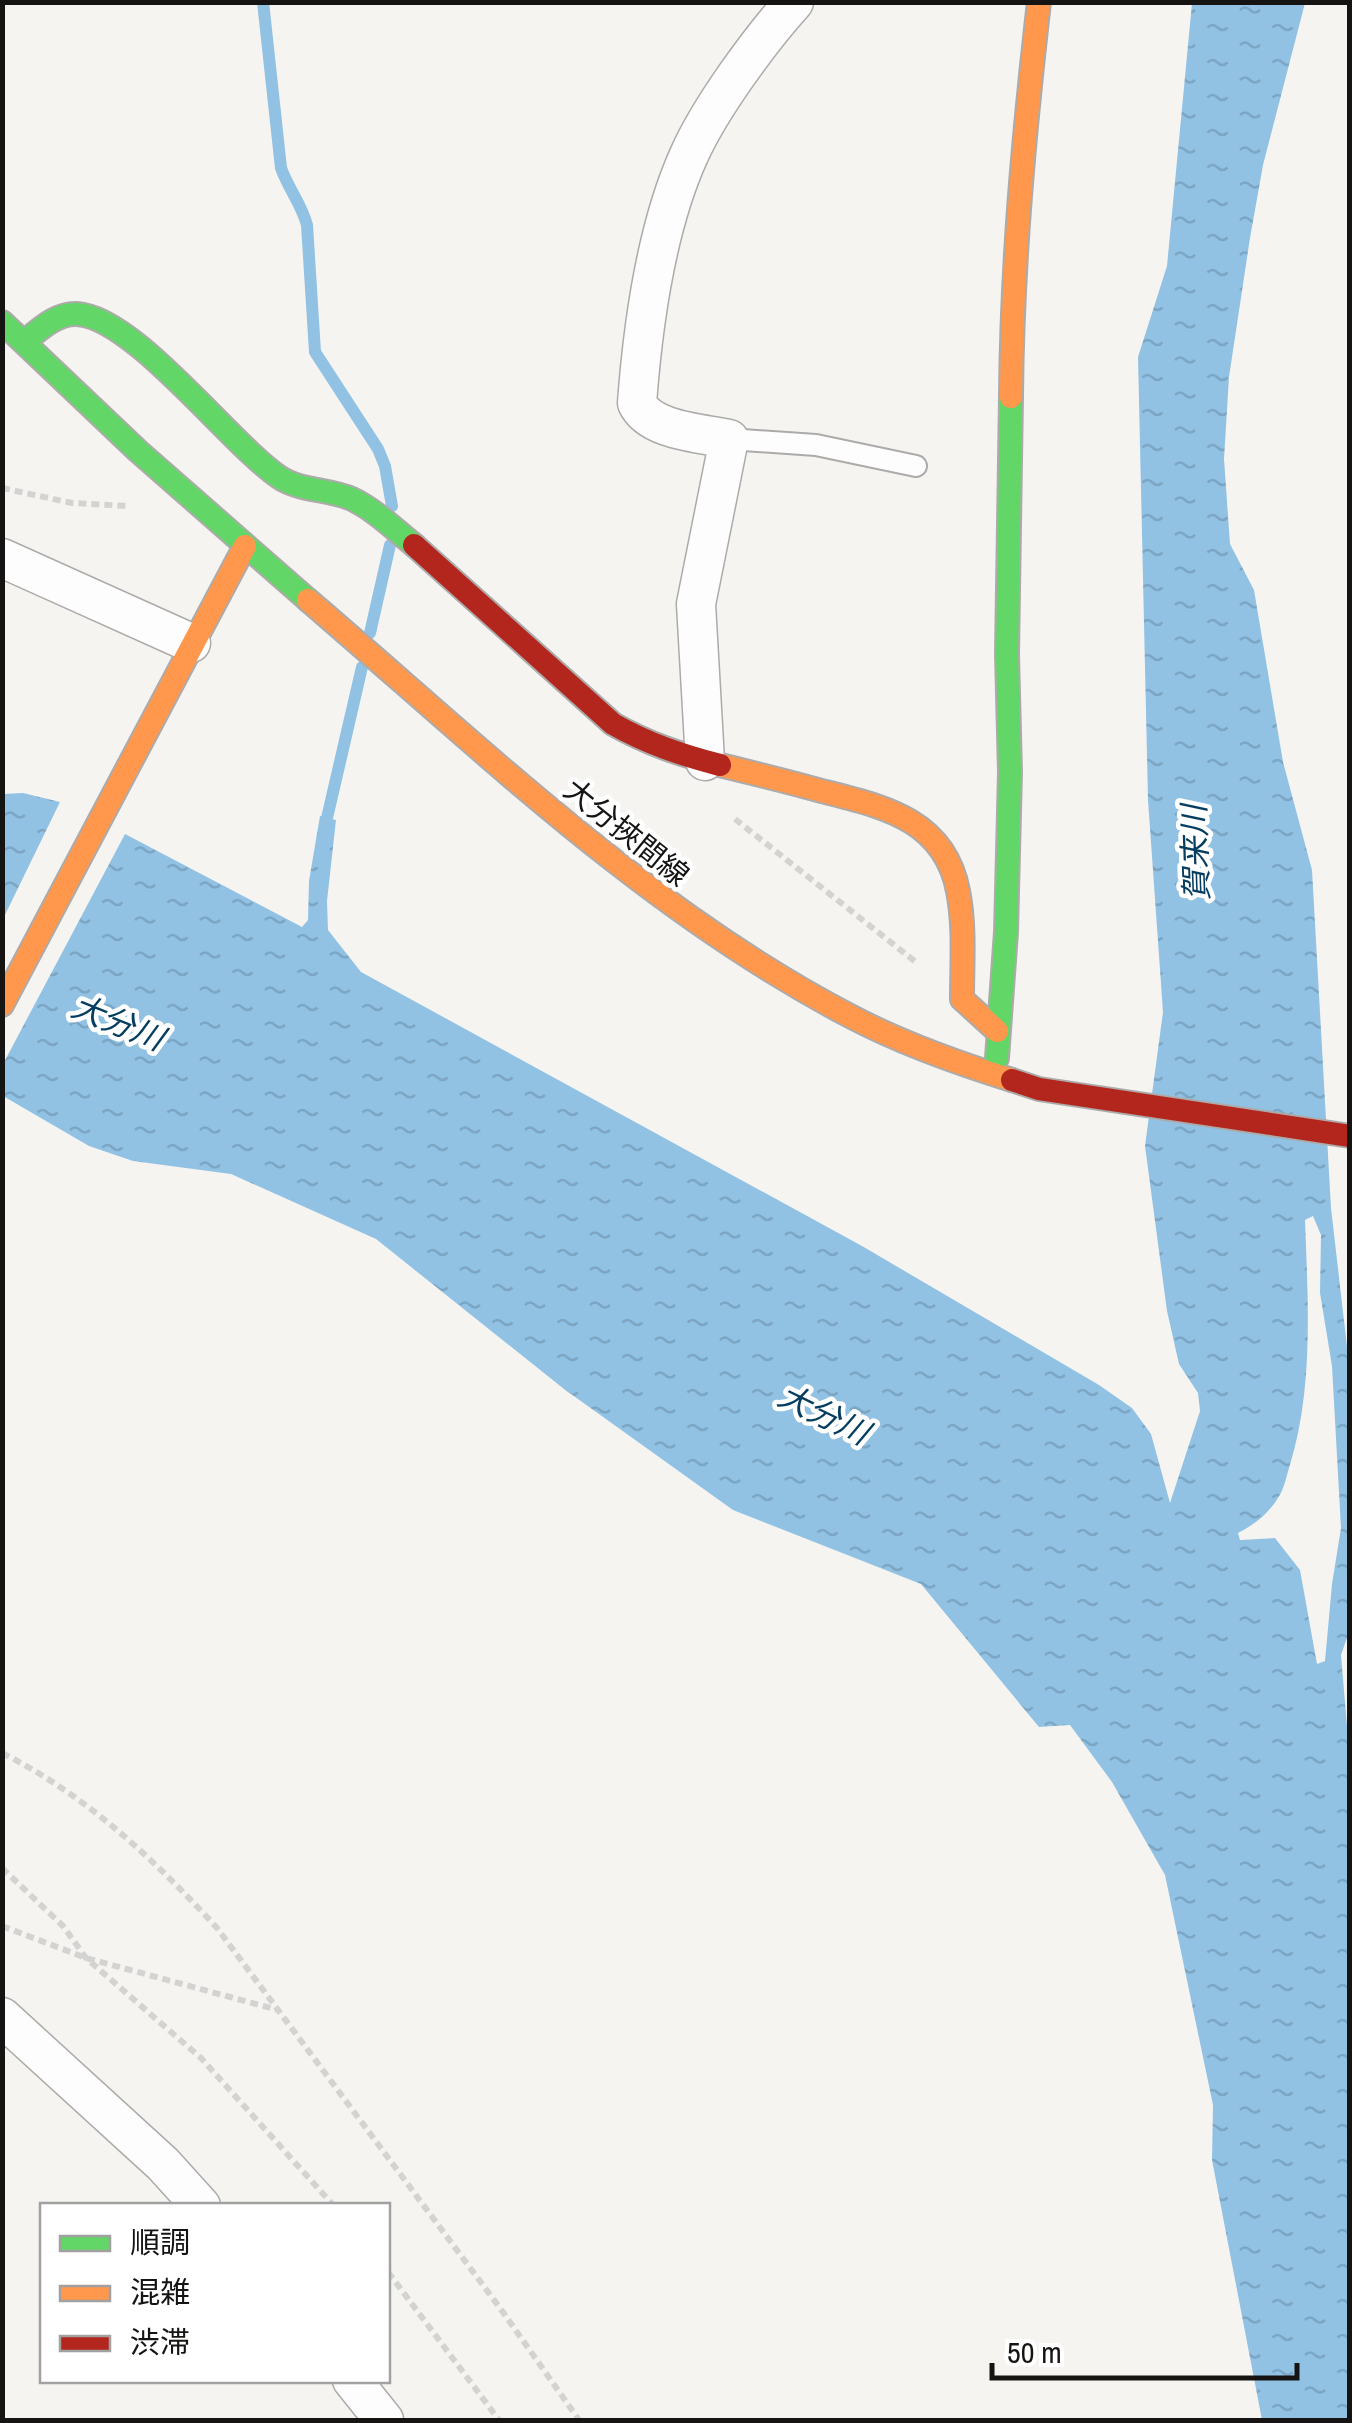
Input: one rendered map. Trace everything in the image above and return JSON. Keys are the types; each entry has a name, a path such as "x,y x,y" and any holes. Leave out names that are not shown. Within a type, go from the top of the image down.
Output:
{"street":[{"path":"704,760 696,604 729,439 664,424 640,410 637,402 642,335 674,196 690,151 738,76 794,2"},
{"path":"998,1078 996,1031 1006,932 1010,789 1007,636 1012,290 1039,2"},
{"path":"24,342 45,323 66,313 90,318 118,331 281,479 350,498 376,514 446,572 613,724 642,741 889,808 928,831 951,862 959,892 962,999 996,1031"},
{"name":"大分挾間線","path":"2,322 245,546 564,821 666,902 741,952 844,1013 932,1054 998,1078 1039,1089 1350,1136"},
{"path":"2,1006 245,546"},
{"path":"2,558 185,654"},
{"path":"2,2017 163,2164 198,2203"},
{"path":"354,2383 384,2420"}],"lane":[{"path":"729,439 816,445 916,466"}],"path":[{"path":"2,488 72,503 136,506"},
{"path":"720,808 962,999"},
{"path":"2,1754 92,1809 166,1871 217,1928 579,2420"},
{"path":"2,1868 63,1926 86,1958 201,2058 331,2203"},
{"path":"2,1926 86,1958 278,2010"},
{"path":"390,2275 499,2420"}],"water":[{"path":"1192,3 1305,3 1263,165 1250,238 1229,377 1224,459 1230,544 1254,590 1283,762 1312,870 1331,1208 1349,1364 1350,1629 1341,1655 1350,1762 1349,2420 1262,2420 1212,2160 1213,2105 1165,1875 1112,1782 1070,1725 1039,1727 921,1584 733,1510 564,1389 376,1239 231,1174 133,1161 89,1146 3,1096 2,1066 125,834 302,927 308,920 309,881 320,816 336,820 327,901 328,930 361,972 862,1246 1099,1385 1132,1408 1151,1434 1170,1503 1200,1411 1198,1393 1179,1364 1167,1311 1145,1146 1163,1012 1148,800 1138,357 1167,266","holes":["1313,1216 1321,1235 1320,1293 1332,1366 1341,1528 1325,1661 1317,1664 1300,1570 1275,1538 1240,1540 1238,1533 1274,1504 1289,1468 1306,1376 1305,1220"]},
{"path":"23,793 60,802 3,919 3,794"}],"waterway":[{"path":"263,2 281,168 307,225 315,352 378,449 392,506"},
{"path":"370,633 390,545"},
{"path":"327,818 362,667"}],"traffic: fast":[{"path":"24,342 62,316 77,314 100,320 153,358 279,477 352,499 414,545"},
{"path":"2,322 138,451 308,600"},
{"path":"997,1058 1006,932 1010,772 1007,654 1011,397"}],"traffic: slow":[{"path":"1011,397 1020,199 1039,2"},
{"path":"2,1005 245,546"},
{"path":"308,600 568,824 704,927 776,974 869,1026 1012,1080"},
{"path":"720,765 864,802 924,831 939,846 958,891 962,999 997,1031"}],"traffic: jam":[{"path":"414,545 613,724 665,748 720,765"},
{"path":"1012,1080 1039,1089 1350,1136"}],"water label":[{"name":"賀来川","path":"1195,853"},
{"name":"大分川","path":"118,1022"},
{"name":"大分川","path":"824,1414"}]}
